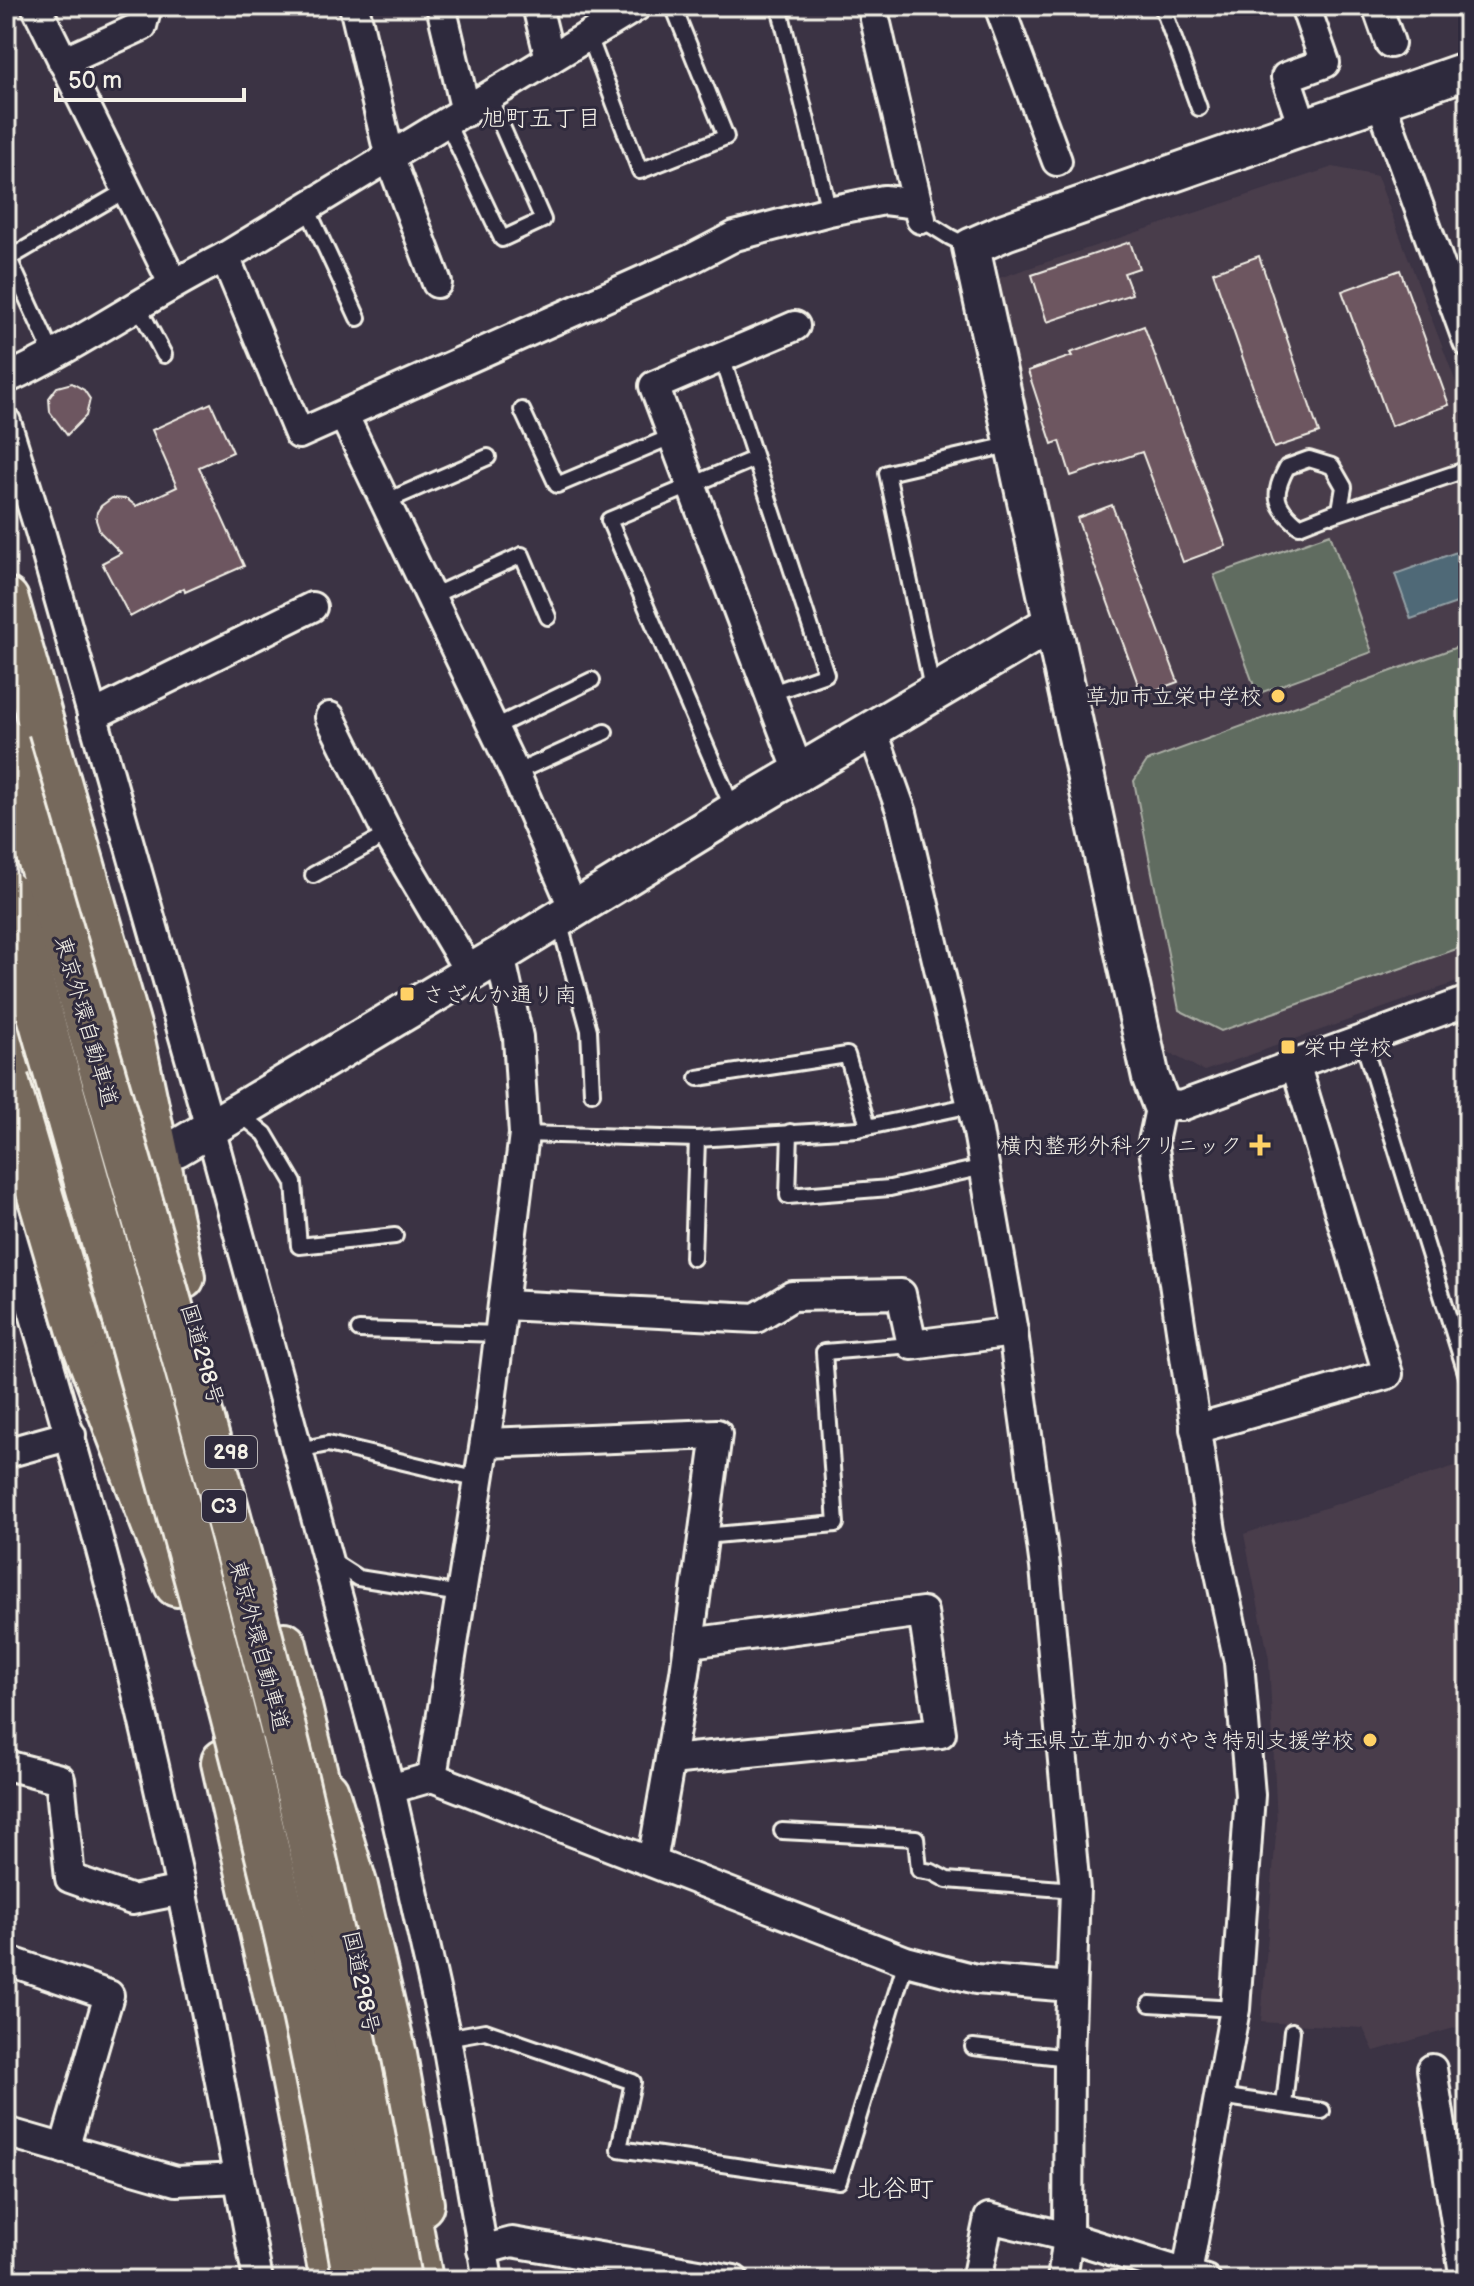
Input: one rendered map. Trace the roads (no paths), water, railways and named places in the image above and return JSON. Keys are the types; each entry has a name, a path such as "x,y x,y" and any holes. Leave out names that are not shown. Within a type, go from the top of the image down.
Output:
{"highway":[{"path":"6,600 132,1040 182,1277"},
{"name":"国道298号","path":"6,671 182,1277 304,1720 369,2011 420,2280"},
{"name":"東京外環自動車道","path":"6,742 145,1223 280,1718 331,1934 398,2280"},
{"name":"東京外環自動車道","path":"6,893 181,1521 245,1764 299,1986 356,2280"},
{"path":"6,977 218,1739 290,2057 333,2280"},
{"path":"6,1080 80,1331 177,1584"},
{"name":"298","path":"304,1720 363,1918 394,2055 435,2280"},
{"path":"218,1739 250,1941 288,2126 315,2280"}],"street":[{"path":"36,6 173,283"},
{"path":"63,62 142,26 147,6"},
{"path":"354,6 390,158 437,283"},
{"path":"441,6 468,111"},
{"path":"537,6 550,59"},
{"path":"872,6 920,212"},
{"path":"999,6 1057,161"},
{"path":"1303,127 1286,77 1325,63 1305,6"},
{"path":"1377,6 1390,43"},
{"path":"6,379 53,355 173,283 225,257 468,111 627,9"},
{"path":"976,2280 989,2218 1068,2237 1196,2277 1235,2009 1250,1795 1239,1662 1211,1531 1153,1142 1161,1104 1151,1078 971,247 1005,232 1468,70"},
{"path":"1380,100 1468,342"},
{"path":"225,257 299,434 691,259 735,236 884,200 920,212"},
{"path":"795,326 654,386 799,772"},
{"path":"344,416 515,773 566,914"},
{"path":"6,422 13,466 40,531 92,716 224,1120 298,1450 390,1789 446,2038 488,2280"},
{"path":"92,716 312,607"},
{"path":"177,1148 799,772 1052,623"},
{"path":"330,717 388,834 485,964 518,1037 524,1134 505,1305 432,1777"},
{"path":"872,729 902,813 972,1105 1013,1332 1045,1567 1075,1890 1069,2058 1068,2237 1062,2280"},
{"path":"1161,1104 1181,1106 1468,1001"},
{"path":"1195,1429 1388,1374 1295,1063"},
{"path":"16,1238 133,1674 182,1890 258,2280"},
{"path":"505,1305 756,1318 792,1296 901,1294 912,1345 1013,1332"},
{"path":"485,1443 717,1434 690,1643 652,1862"},
{"path":"6,1453 71,1435"},
{"path":"670,1760 941,1733 923,1612 690,1643"},
{"path":"6,1765 60,1779 70,1878 132,1900 182,1890"},
{"path":"390,1789 432,1777 906,1961 976,1979 1071,1987"},
{"path":"6,1960 109,1995 64,2149"},
{"path":"1432,2069 1465,2280"},
{"path":"6,2132 176,2181 238,2178"},
{"path":"482,2250 512,2242 734,2280"}],"lane":[{"path":"589,36 640,171 726,137 673,6"},
{"path":"779,6 829,211"},
{"path":"1162,6 1199,108"},
{"path":"468,111 543,220 502,239 468,111"},
{"path":"53,355 7,260 128,189"},
{"path":"307,208 358,318"},
{"path":"920,212 950,237 971,247"},
{"path":"138,306 164,355"},
{"path":"722,357 826,674 769,694"},
{"path":"522,410 557,485 673,436"},
{"path":"933,693 887,473 1013,444"},
{"path":"387,501 488,457"},
{"path":"734,811 609,520 754,459"},
{"path":"1320,519 1340,510 1344,487 1332,466 1309,459 1287,467 1276,488 1281,511 1299,526 1320,519 1468,469"},
{"path":"432,596 522,555 548,617"},
{"path":"493,728 592,680"},
{"path":"515,773 605,732"},
{"path":"313,875 388,834"},
{"path":"566,914 589,1030 592,1093"},
{"path":"1362,1039 1468,1379"},
{"path":"698,1078 847,1055 868,1126"},
{"path":"524,1134 697,1139 868,1126 972,1105"},
{"path":"224,1120 265,1134 294,1183 299,1246 395,1236"},
{"path":"790,1132 788,1196 890,1188 984,1167"},
{"path":"693,1258 697,1139"},
{"path":"359,1330 501,1334"},
{"path":"704,1536 836,1524 824,1352 912,1345"},
{"path":"298,1450 328,1444 479,1480"},
{"path":"326,1558 358,1578 461,1594"},
{"path":"782,1831 916,1838 919,1870 932,1872 947,1880 1075,1890"},
{"path":"446,2038 485,2031 633,2082 619,2149 839,2181 906,1961"},
{"path":"1150,2004 1235,2009"},
{"path":"1284,2105 1292,2031"},
{"path":"973,2047 1069,2058"},
{"path":"1220,2096 1322,2111"}],"water":[{"path":"1468,548 1468,599 1411,619 1395,574"}],"place":[{"name":"草加市立栄中学校","path":"1278,696"},
{"name":"さざんか通り南","path":"407,994"},
{"name":"栄中学校","path":"1288,1047"},
{"name":"横内整形外科クリニック","path":"1260,1145"},
{"name":"埼玉県立草加かがやき特別支援学校","path":"1370,1740"}],"district":[{"name":"旭町五丁目","path":"541,118"},
{"name":"北谷町","path":"895,2188"}]}
